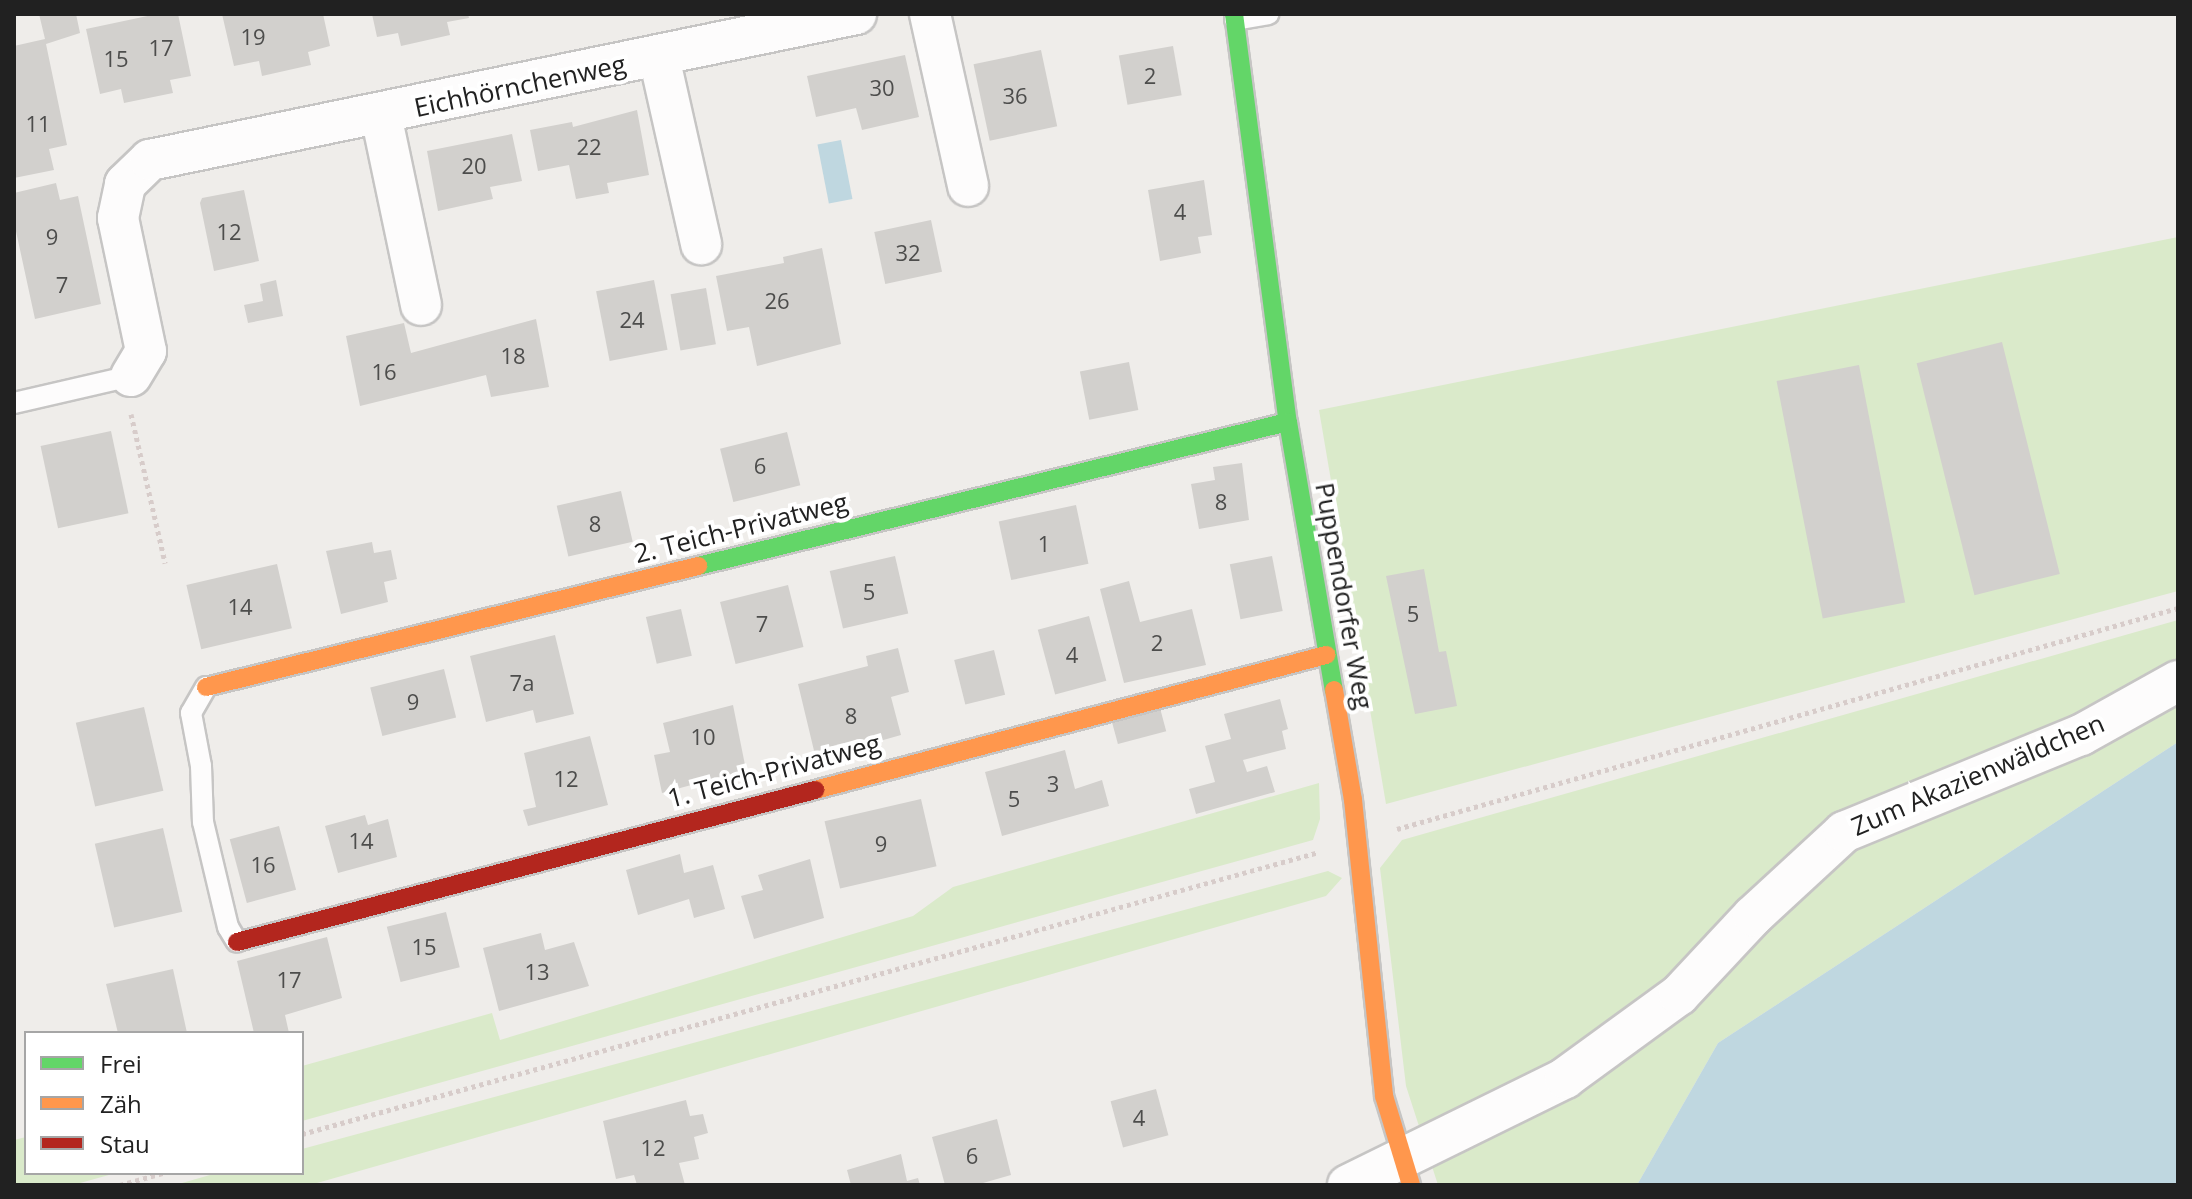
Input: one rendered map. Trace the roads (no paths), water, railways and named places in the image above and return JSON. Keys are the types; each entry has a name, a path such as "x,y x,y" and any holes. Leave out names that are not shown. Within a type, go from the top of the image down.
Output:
{"street":[{"name":"Eichhörnchenweg","path":"127,377 146,351 118,218 125,184 150,160 381,115 856,14"},
{"path":"930,14 968,186"},
{"name":"Puppendorfer Weg","path":"1234,17 1288,422 1358,841 1384,1096 1406,1172"},
{"name":"Eichhörnchenweg","path":"659,57 701,244"},
{"name":"Eichhörnchenweg","path":"381,115 421,305"},
{"name":"2. Teich-Privatweg","path":"206,687 1288,422"},
{"name":"1. Teich-Privatweg","path":"237,942 1326,655"},
{"name":"Zum Akazienwäldchen","path":"1348,1185 1406,1172 1565,1078 1679,995 1753,916 1844,832 2081,735 2178,681"}],"lane":[{"path":"1234,17 1268,14"},
{"path":"14,403 127,377"},
{"path":"206,687 191,713 201,766 203,822 228,927 237,942"}],"water":[{"path":"841,140 852,199 829,203 817,145"},
{"path":"2178,742 2178,1185 1637,1185 1718,1043"}]}
